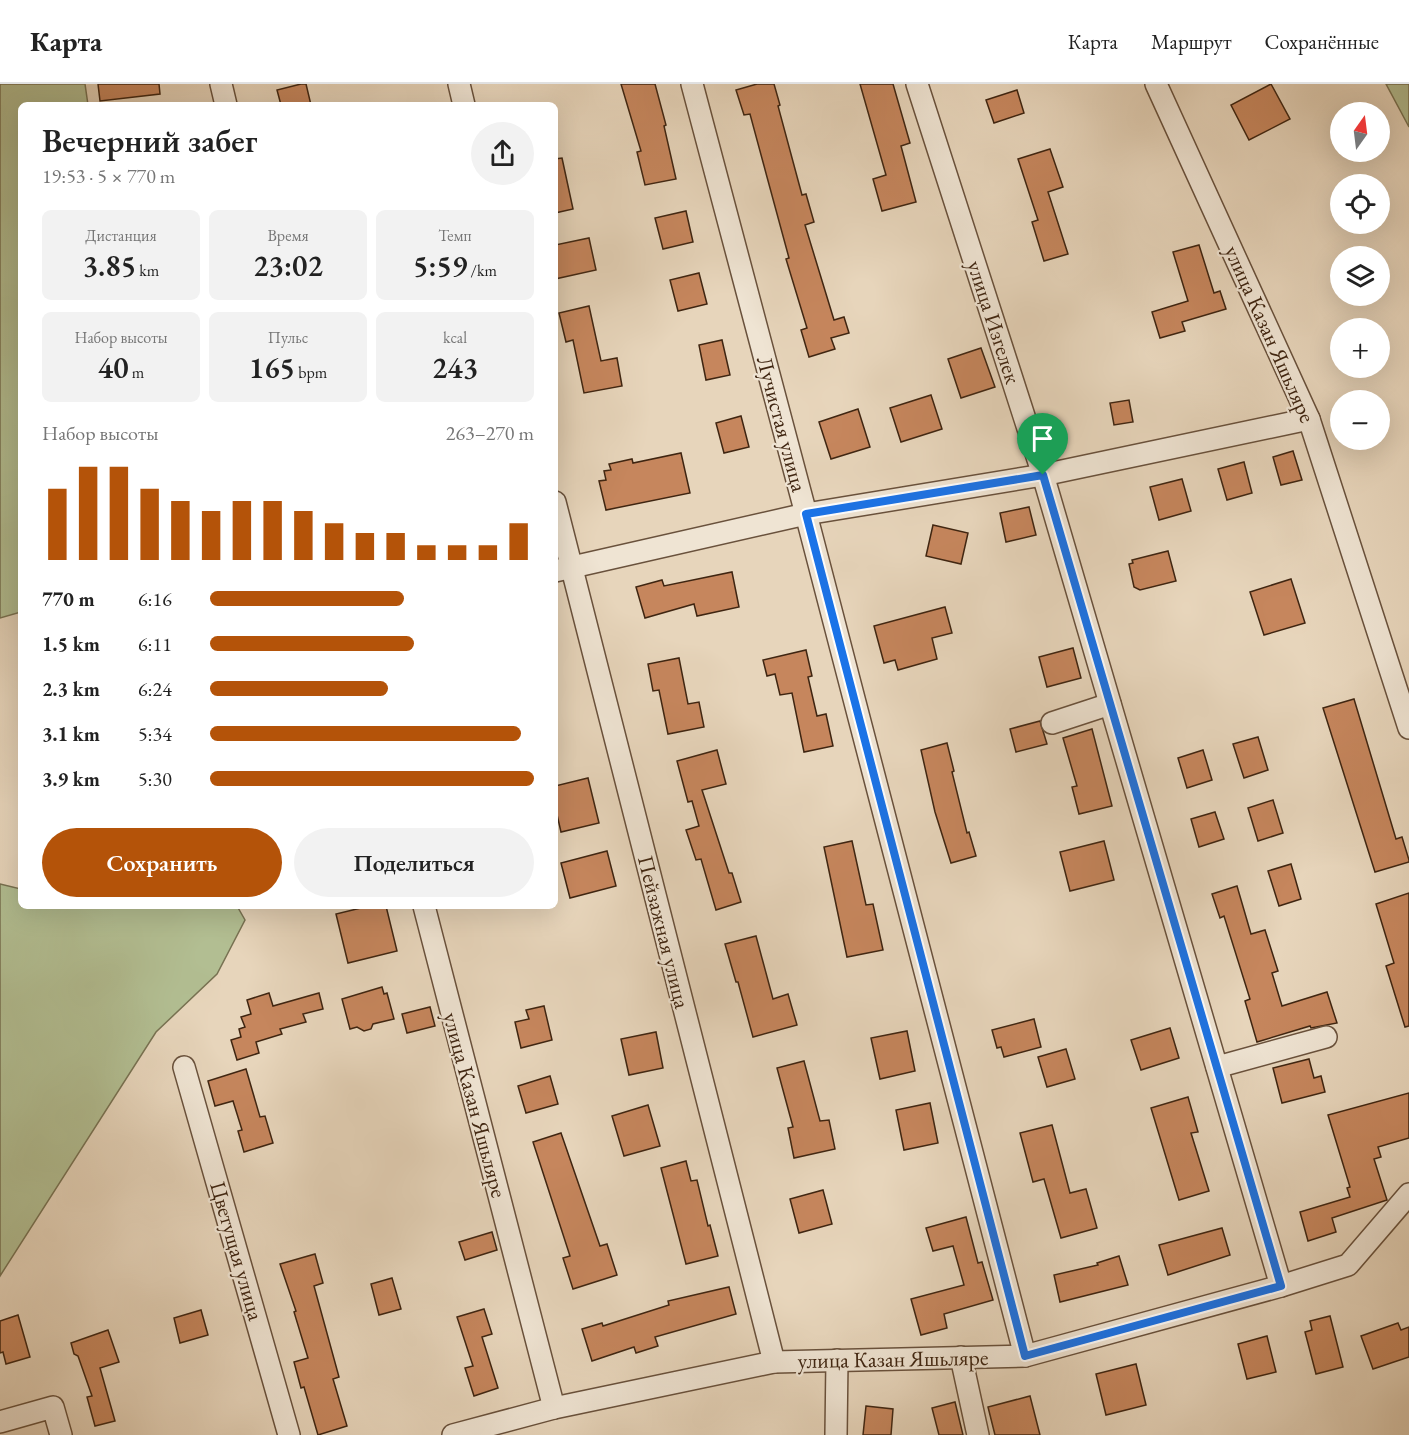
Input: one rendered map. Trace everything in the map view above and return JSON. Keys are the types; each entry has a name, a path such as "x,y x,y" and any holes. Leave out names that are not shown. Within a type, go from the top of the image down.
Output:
{"street":[{"path":"221,84 225,102"},
{"path":"459,84 463,102"},
{"name":"Лучистая улица","path":"692,84 1025,1356"},
{"name":"улица Изгелек","path":"917,84 1043,475 1281,1286"},
{"name":"улица Казан Яшьляре","path":"1156,84 1309,419 1409,728"},
{"path":"563,570 806,514 1043,475 1309,419"},
{"name":"Пейзажная улица","path":"558,528 563,570 774,1362"},
{"path":"1052,723 1110,704"},
{"name":"улица Казан Яшьляре","path":"425,909 554,1408"},
{"path":"1217,1067 1326,1037"},
{"name":"Цветущая улица","path":"184,1066 289,1435"},
{"name":"улица Казан Яшьляре","path":"453,1435 554,1408 774,1362 1025,1356 1281,1286 1348,1265 1409,1194"},
{"path":"961,1358 978,1435"},
{"path":"836,1435 837,1360"},
{"path":"0,1422 52,1407 61,1435"}],"green space":[{"path":"0,84 85,84 88,102 18,102 18,613 0,618"},
{"path":"1386,84 1409,84 1409,127"},
{"path":"0,884 18,888 18,909 239,909 245,920 217,974 156,1032 0,1276"}],"building":[{"path":"98,84 159,84 160,94 100,101"},
{"path":"306,84 310,102 280,102 277,90"},
{"path":"621,84 655,84 666,125 664,126 676,179 645,185 637,152 641,151"},
{"path":"757,84 774,84 802,195 806,194 814,222 805,225 834,320 844,317 849,333 831,338 835,349 809,357 801,330 807,328 786,259 789,258 750,114 744,115 736,90"},
{"path":"860,84 893,84 910,143 901,146 916,202 882,211 873,179 886,175"},
{"path":"1271,84 1290,119 1249,140 1231,105"},
{"path":"1017,90 1024,113 994,123 986,100"},
{"path":"1050,149 1063,187 1048,192 1068,254 1044,261 1032,222 1038,220 1018,159"},
{"path":"562,158 573,209 558,212 558,159"},
{"path":"686,211 693,242 663,249 655,218"},
{"path":"589,238 596,270 558,278 558,244"},
{"path":"1199,245 1214,293 1220,291 1226,309 1182,322 1185,331 1160,338 1152,312 1188,301 1173,252"},
{"path":"699,273 707,304 678,311 670,280"},
{"path":"589,306 601,361 617,358 622,386 584,393 573,340 566,342 559,313"},
{"path":"722,340 730,375 706,380 699,345"},
{"path":"981,348 995,387 961,398 948,359"},
{"path":"931,395 942,429 901,442 890,408"},
{"path":"1129,400 1133,422 1114,425 1110,403"},
{"path":"858,409 870,447 831,459 819,422"},
{"path":"741,416 749,447 724,453 716,423"},
{"path":"1293,451 1302,480 1281,485 1273,457"},
{"path":"681,453 690,493 606,510 599,481 606,480 604,471 611,470 609,464 632,459 633,463"},
{"path":"1244,462 1252,493 1227,500 1218,469"},
{"path":"1182,479 1191,511 1159,520 1150,487"},
{"path":"1029,507 1036,535 1006,542 1000,513"},
{"path":"933,525 968,533 961,564 926,556"},
{"path":"1168,551 1176,581 1140,590 1134,587 1129,564 1133,563 1132,560"},
{"path":"732,572 739,607 697,616 694,604 645,618 636,587 662,580 664,586"},
{"path":"1291,579 1305,623 1264,635 1250,592"},
{"path":"945,607 952,633 932,638 937,659 898,670 895,660 884,663 874,626"},
{"path":"1073,648 1081,678 1047,687 1039,657"},
{"path":"806,650 812,676 808,677 817,716 826,714 833,746 804,752 792,693 780,695 775,674 767,676 763,660"},
{"path":"679,658 688,704 699,702 704,727 668,734 659,690 653,691 648,664"},
{"path":"1354,699 1396,839 1402,837 1409,860 1409,862 1375,872 1323,708"},
{"path":"1040,721 1047,744 1016,752 1010,729"},
{"path":"1092,729 1112,806 1079,814 1072,787 1077,786 1063,738"},
{"path":"1258,737 1268,770 1244,778 1233,744"},
{"path":"947,743 967,833 969,832 976,856 951,863 935,812 921,750"},
{"path":"717,750 726,784 702,790 741,902 716,910 701,859 696,860 686,830 699,826 692,801 688,802 677,761"},
{"path":"1203,750 1212,780 1187,788 1178,758"},
{"path":"588,778 599,823 561,832 558,819 558,785"},
{"path":"1273,800 1283,833 1258,841 1248,808"},
{"path":"1215,812 1224,839 1199,847 1191,819"},
{"path":"852,841 866,905 873,904 883,950 847,957 824,847"},
{"path":"1104,841 1114,880 1070,891 1060,852"},
{"path":"607,851 616,886 570,898 561,863"},
{"path":"1291,864 1301,899 1279,906 1268,871"},
{"path":"1237,886 1251,934 1265,930 1278,971 1272,973 1282,1006 1327,992 1337,1023 1311,1028 1310,1026 1257,1042 1245,1001 1250,999 1224,916 1220,918 1212,894"},
{"path":"1409,893 1409,1026 1405,1027 1386,966 1394,963 1376,904"},
{"path":"357,909 387,909 397,951 348,963 336,914"},
{"path":"756,936 773,999 788,994 797,1025 753,1037 725,944"},
{"path":"382,987 384,994 387,993 394,1019 373,1024 371,1029 364,1031 357,1027 350,1029 342,999"},
{"path":"269,993 273,1006 319,993 323,1009 303,1014 306,1022 280,1029 282,1034 256,1042 259,1053 237,1060 231,1040 241,1037 239,1029 245,1027 241,1017 251,1014 247,1000"},
{"path":"544,1006 552,1040 521,1048 515,1022 529,1019 526,1010"},
{"path":"430,1007 435,1026 407,1033 402,1014"},
{"path":"1034,1019 1041,1047 1004,1057 1001,1047 997,1048 992,1030"},
{"path":"1170,1028 1179,1058 1141,1070 1131,1040"},
{"path":"907,1031 915,1071 880,1079 871,1038"},
{"path":"656,1032 663,1068 629,1075 621,1039"},
{"path":"1066,1049 1075,1079 1047,1087 1038,1057"},
{"path":"1309,1059 1314,1078 1321,1076 1325,1092 1282,1103 1273,1068"},
{"path":"804,1061 820,1121 829,1120 835,1149 794,1158 788,1128 793,1127 777,1068"},
{"path":"246,1069 260,1117 265,1116 273,1143 244,1152 238,1131 242,1130 233,1101 215,1106 208,1081"},
{"path":"550,1076 558,1104 526,1113 518,1086"},
{"path":"1409,1093 1409,1138 1378,1147 1381,1157 1374,1159 1387,1200 1332,1218 1336,1232 1308,1241 1300,1212 1350,1197 1347,1188 1350,1187 1328,1115"},
{"path":"1188,1097 1198,1132 1191,1133 1209,1191 1179,1200 1151,1108"},
{"path":"930,1103 938,1143 904,1150 896,1110"},
{"path":"648,1105 660,1146 624,1156 612,1116"},
{"path":"1052,1125 1070,1193 1086,1189 1097,1228 1061,1238 1044,1179 1033,1182 1020,1133"},
{"path":"561,1133 600,1246 607,1244 617,1275 573,1289 563,1258 570,1256 533,1142"},
{"path":"686,1161 691,1181 697,1180 718,1256 686,1264 661,1168"},
{"path":"823,1190 832,1224 799,1233 790,1199"},
{"path":"966,1217 978,1263 982,1262 993,1300 944,1314 947,1328 921,1335 911,1299 964,1285 953,1246 933,1251 926,1228"},
{"path":"1222,1228 1230,1255 1168,1275 1159,1245"},
{"path":"492,1232 497,1250 465,1260 459,1242"},
{"path":"315,1254 323,1283 314,1286 339,1377 333,1379 347,1426 318,1435 294,1362 308,1358 294,1312 296,1311 280,1264"},
{"path":"1119,1256 1128,1285 1060,1302 1054,1275 1098,1265 1097,1263"},
{"path":"392,1278 401,1309 379,1315 371,1284"},
{"path":"729,1287 736,1314 655,1337 658,1346 636,1353 634,1347 592,1361 582,1329 602,1323 603,1326 669,1305 668,1301"},
{"path":"484,1309 492,1334 482,1337 498,1388 474,1396 465,1368 473,1366 457,1317"},
{"path":"201,1310 208,1335 180,1343 174,1318"},
{"path":"18,1315 30,1357 6,1364 3,1352 0,1353 0,1321"},
{"path":"1330,1316 1343,1367 1316,1374 1305,1332 1312,1330 1310,1321"},
{"path":"1398,1323 1401,1330 1409,1327 1409,1357 1373,1369 1361,1336"},
{"path":"108,1330 119,1362 100,1368 115,1421 95,1426 87,1397 92,1396 71,1343"},
{"path":"1267,1336 1276,1372 1247,1379 1238,1344"},
{"path":"1136,1364 1146,1405 1106,1415 1096,1374"},
{"path":"1030,1396 1040,1435 995,1435 988,1407"},
{"path":"955,1402 963,1435 939,1435 932,1408"},
{"path":"866,1406 893,1409 891,1435 863,1435"}],"route":[{"path":"1043,475 1281,1286 1025,1356 806,514 1043,475"}]}
